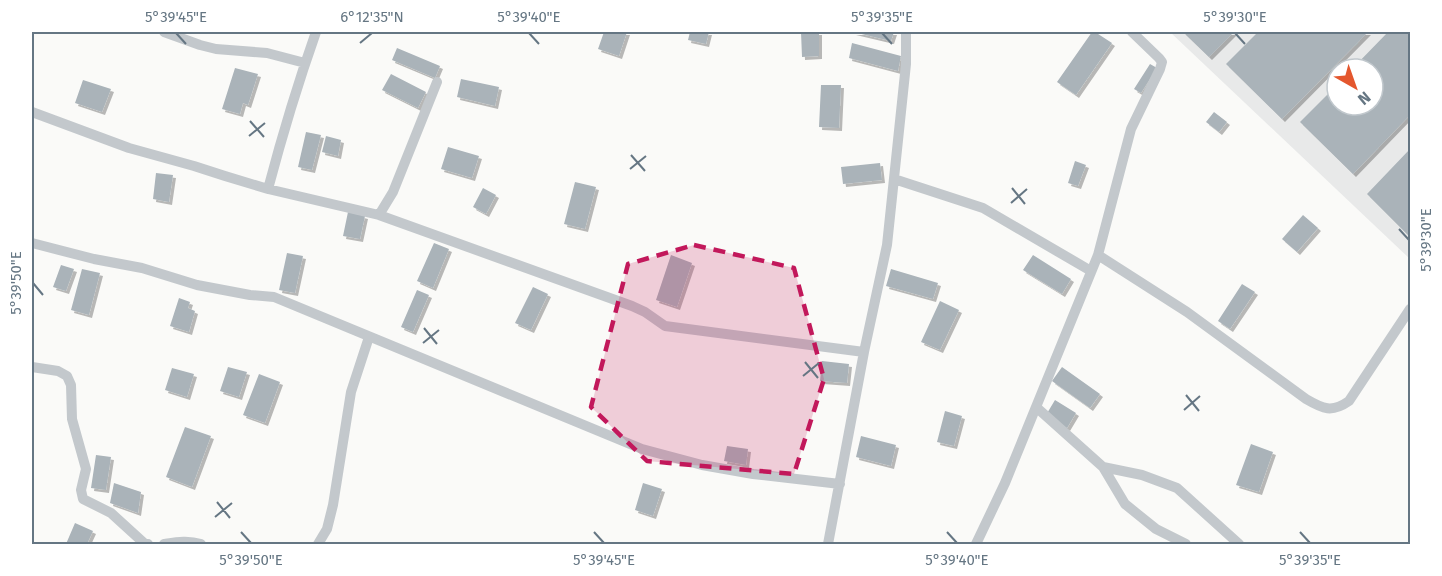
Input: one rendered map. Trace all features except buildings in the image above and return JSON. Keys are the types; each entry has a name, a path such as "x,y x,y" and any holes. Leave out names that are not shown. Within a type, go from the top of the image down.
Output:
{"street":[{"path":"164,32 216,49 267,53 305,63"},
{"path":"268,189 316,32"},
{"path":"828,544 886,245 906,64 906,32"},
{"path":"976,544 1005,483 1098,255 1131,129 1160,69 1162,62 1159,58 1132,32"},
{"path":"379,215 393,192 437,82"},
{"path":"32,112 129,148 268,189 379,215 632,306 665,326 864,352"},
{"path":"894,179 983,208 1091,271"},
{"path":"32,243 94,259 142,268 197,285 274,297 642,449 713,467 840,484"},
{"path":"1098,255 1187,312 1306,399 1322,408 1338,408 1349,401 1410,309"},
{"path":"318,544 327,529 333,505 351,392 369,337"},
{"path":"32,367 58,371 67,376 71,385 72,419 86,469 81,490 82,499 111,513 145,544 148,544"},
{"path":"1036,407 1103,467 1125,504 1156,529 1186,544"},
{"path":"1103,467 1142,475 1177,488 1239,544"},
{"path":"164,544 179,542 201,544"}],"highlighted area":[{"path":"694,245 794,268 824,379 794,474 647,461 591,407 628,264"}],"shaded area":[{"path":"1170,32 1410,32 1410,259"}]}
